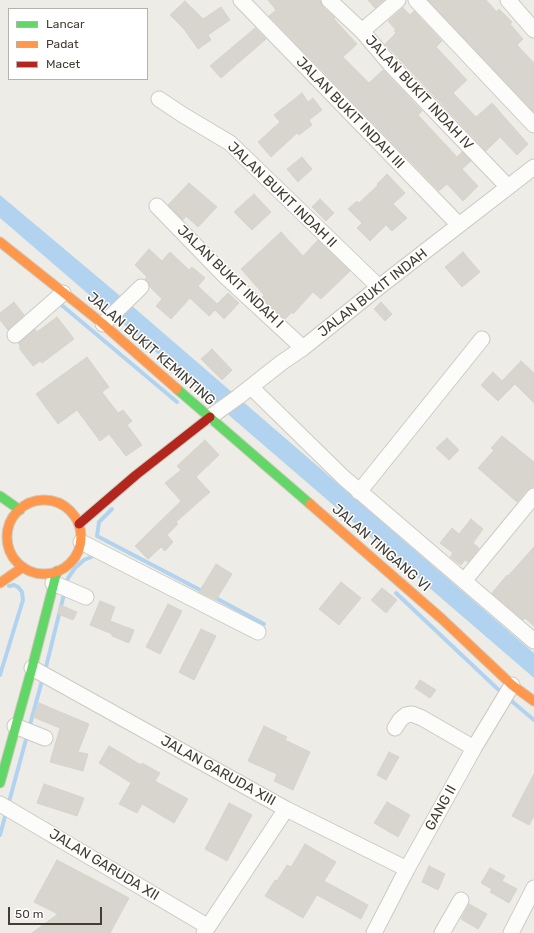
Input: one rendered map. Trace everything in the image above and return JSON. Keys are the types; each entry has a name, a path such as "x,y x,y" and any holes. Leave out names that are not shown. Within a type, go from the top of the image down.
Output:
{"main road":[{"name":"JALAN BUKIT KEMINTING","path":"0,242 63,293 107,319 216,413 136,475 79,524"},
{"name":"JALAN TINGANG VI","path":"216,413 442,619 512,685 534,701"},
{"path":"0,496 20,510"},
{"path":"41,500 57,502 70,511 79,524 81,542 75,557 64,568 48,577 29,571 14,558 8,546 7,539 9,526 15,514 20,510 26,505 41,500"},
{"path":"0,583 23,567"},
{"path":"0,783 32,668 48,577"}],"street":[{"name":"JALAN BUKIT INDAH III","path":"241,0 459,225"},
{"name":"JALAN BUKIT INDAH IV","path":"329,0 362,31 390,64 508,187"},
{"path":"362,31 398,0"},
{"path":"416,0 534,125"},
{"path":"508,0 534,30"},
{"name":"JALAN BUKIT INDAH II","path":"159,99 230,143 379,287"},
{"name":"JALAN BUKIT INDAH","path":"216,413 303,348 534,167"},
{"name":"JALAN BUKIT INDAH I","path":"157,206 225,276 303,348"},
{"path":"107,319 141,287"},
{"path":"15,335 63,293"},
{"path":"359,492 482,339"},
{"path":"251,387 359,492 534,641"},
{"path":"464,581 534,496"},
{"path":"81,542 258,632"},
{"path":"48,577 86,597"},
{"name":"JALAN GARUDA XIII","path":"32,668 286,809 407,869"},
{"name":"GANG II","path":"374,933 407,869 474,748 512,685"},
{"path":"395,728 400,720 406,715 412,714 422,718 474,748"},
{"path":"15,726 45,738"},
{"name":"JALAN GARUDA XII","path":"0,804 206,930"},
{"path":"206,930 286,809"},
{"path":"511,933 534,888"},
{"path":"442,933 461,900"}],"water":[{"path":"0,195 131,305 534,653 534,678 0,218"}],"building":[{"path":"268,0 320,0 323,7 335,18 334,19 357,44 343,57 369,83 383,70 422,111 418,115 457,157 462,152 471,161 462,169 478,186 463,201 447,184 439,191 269,16 276,10"},
{"path":"368,0 384,0 375,8"},
{"path":"428,0 486,0 497,12 499,9 512,22 510,24 523,39 517,45 534,63 534,112"},
{"path":"185,1 203,19 221,7 230,20 208,35 211,40 198,49 184,29 170,15"},
{"path":"403,8 410,15 414,11 442,41 436,47 467,80 453,93 476,117 492,103 528,144 517,155 500,137 486,151 385,44 396,33 394,31 396,30 388,21"},
{"path":"255,28 266,39 221,78 210,66"},
{"path":"302,93 308,102 313,98 322,110 309,120 312,125 299,135 297,133 271,157 258,142 280,122 274,115"},
{"path":"302,157 312,169 298,182 287,169"},
{"path":"387,174 405,193 393,204 407,218 392,231 386,225 370,241 357,228 362,223 348,209 357,201 359,203"},
{"path":"189,183 217,207 198,227 186,216 183,220 168,205"},
{"path":"254,194 271,212 252,230 234,212"},
{"path":"320,199 334,213 326,221 312,207"},
{"path":"281,232 303,256 318,240 350,271 321,299 313,292 293,314 292,312 285,319 262,298 264,295 241,269"},
{"path":"149,249 162,261 170,252 189,270 192,267 205,278 198,286 217,304 228,293 239,303 224,319 215,310 209,316 190,298 171,319 156,306 162,299 150,287 148,281 145,279 147,277 135,265"},
{"path":"463,252 480,272 462,287 445,267"},
{"path":"14,302 24,315 8,330 0,320 0,313"},
{"path":"381,302 392,314 385,321 374,309"},
{"path":"57,317 74,339 42,363 40,361 33,366 19,348 21,347 18,343 35,329 37,332"},
{"path":"212,349 232,370 222,380 201,359"},
{"path":"87,357 109,387 102,392 118,413 123,410 132,421 127,425 142,445 126,456 109,434 100,441 77,410 58,424 36,394"},
{"path":"521,361 534,373 534,403 515,384 498,401 481,385 493,372 502,381"},
{"path":"502,436 534,462 534,486 527,490 517,502 478,468 494,450 491,448"},
{"path":"447,438 459,450 449,460 436,448"},
{"path":"205,440 219,455 196,477 210,492 176,522 178,524 167,535 173,542 165,551 161,547 148,559 135,546 181,501 165,483 181,470 177,466"},
{"path":"471,519 483,529 473,543 479,548 468,562 465,560 461,565 450,557 453,553 440,543 452,528 459,534"},
{"path":"534,547 534,626 525,618 523,620 492,593"},
{"path":"216,564 232,574 216,600 199,592"},
{"path":"341,582 361,598 339,625 319,609"},
{"path":"382,588 397,600 386,613 371,600"},
{"path":"100,601 115,607 110,621 134,630 129,643 90,625"},
{"path":"168,604 182,611 160,654 146,647"},
{"path":"60,605 77,612 73,620 58,614"},
{"path":"201,629 216,636 194,680 179,672"},
{"path":"420,680 436,690 430,698 415,688"},
{"path":"39,703 89,724 78,752 88,754 83,771 50,762 60,728 33,717"},
{"path":"264,726 287,737 285,740 310,752 293,790 274,781 277,774 248,761"},
{"path":"109,746 141,765 142,763 160,773 155,781 188,799 174,823 142,804 137,813 119,804 131,783 99,763"},
{"path":"389,752 399,757 386,780 377,775"},
{"path":"534,774 534,816 529,825 512,816"},
{"path":"44,784 84,798 77,816 37,803"},
{"path":"387,802 410,815 398,837 374,823"},
{"path":"229,803 252,815 227,861 205,849"},
{"path":"305,844 336,862 324,881 368,905 361,919 317,895 303,918 265,896 287,865 291,867"},
{"path":"57,860 129,898 110,933 32,933 58,914 34,902"},
{"path":"429,866 445,874 438,890 422,882"},
{"path":"490,868 505,876 502,881 517,889 509,903 490,892 492,889 481,883"},
{"path":"469,904 487,914 478,929 461,919"}],"waterway":[{"path":"58,302 177,402"},
{"path":"112,509 99,522 97,536 204,592"},
{"path":"45,671 68,578 75,568 84,560 96,555"},
{"path":"0,675 23,600 22,592 18,587 14,585 9,586"},
{"path":"396,593 503,694"},
{"path":"212,596 264,624"},
{"path":"0,835 43,677"},
{"path":"508,698 534,720"}],"traffic: fast":[{"path":"177,389 310,504"},
{"path":"0,496 20,510"},
{"path":"0,783 57,571"}],"traffic: slow":[{"path":"0,242 103,324 177,389"},
{"path":"44,500 58,503 70,511 78,523 81,537 78,551 70,563 58,571 44,574 30,571 18,563 10,551 7,537 10,523 18,511 30,503 44,500"},
{"path":"310,504 442,619 512,685 534,701"},
{"path":"0,583 23,567"}],"traffic: jam":[{"path":"79,524 136,475 210,417"}]}
